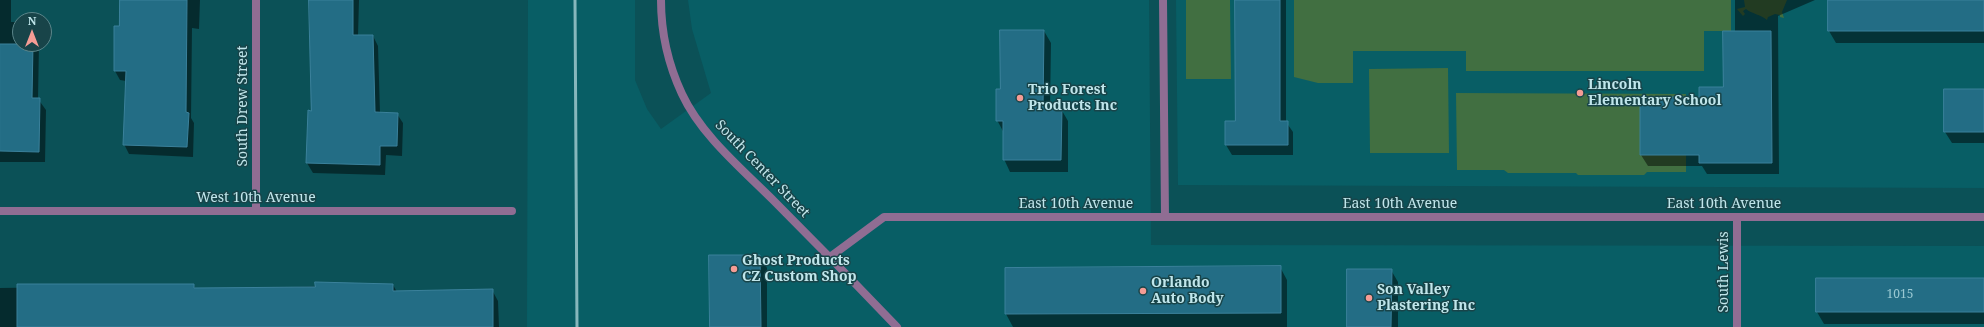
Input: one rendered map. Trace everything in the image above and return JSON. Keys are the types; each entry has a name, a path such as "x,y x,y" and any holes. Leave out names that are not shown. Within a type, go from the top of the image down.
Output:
{"street":[{"name":"South Drew Street","path":"256,0 256,211"},
{"name":"South Center Street","path":"661,0 661,24 670,63 682,95 699,121 726,154 830,257 897,327"},
{"path":"1163,0 1165,217"},
{"name":"West 10th Avenue","path":"0,211 512,210"},
{"name":"East 10th Avenue","path":"830,257 884,217 1984,217"},
{"name":"South Lewis","path":"1737,217 1737,327"}],"shaded area":[{"path":"528,0 635,0 635,80 647,109 661,129 711,93 692,29 688,0 1149,0 1151,245 1984,246 1984,327 527,327"},
{"name":"Lincoln Elementary School","path":"1176,0 1984,0 1984,188 1178,185"}],"green space":[{"path":"1186,0 1230,0 1231,79 1186,79"},
{"path":"1294,0 1731,0 1731,31 1704,31 1704,71 1466,71 1466,51 1353,51 1353,83 1318,83 1294,77"},
{"path":"1744,0 1787,0 1782,12 1784,18 1775,14 1768,17 1767,20 1762,16 1746,9 1743,11 1745,14 1743,16 1737,9 1745,7"},
{"path":"1448,68 1449,153 1370,153 1369,69"},
{"path":"1456,93 1686,94 1686,172 1647,172 1644,175 1578,175 1576,173 1508,173 1504,170 1457,170"}],"building":[{"path":"120,0 187,0 186,112 189,113 187,147 123,145 126,71 114,71 114,26 119,26"},
{"path":"309,0 353,0 353,35 373,35 375,112 398,113 397,146 380,146 380,165 306,163 308,110 311,111"},
{"path":"1235,0 1280,0 1280,121 1288,121 1288,145 1225,145 1225,121 1235,121"},
{"path":"1828,0 1984,0 1984,31 1828,31"},
{"name":"Trio Forest Products Inc","path":"1000,30 1044,30 1043,107 1062,108 1061,160 1003,160 1003,121 996,121 996,89 1000,89"},
{"path":"1723,31 1771,31 1772,163 1699,163 1699,155 1640,155 1640,97 1699,97 1699,87 1723,87"},
{"path":"0,44 12,44 12,52 33,52 32,98 40,98 39,152 0,151"},
{"path":"1944,89 1984,89 1984,132 1944,132"},
{"path":"709,255 760,255 761,327 710,327"},
{"name":"Orlando Auto Body","path":"1281,266 1281,313 1005,314 1005,268"},
{"name":"Son Valley Plastering Inc","path":"1347,269 1392,269 1391,327 1347,327"},
{"path":"1816,278 1984,278 1984,312 1816,312"},
{"path":"315,282 393,284 393,291 493,289 493,327 17,327 17,284 194,284 194,288 315,287"}],"railway":[{"path":"575,0 577,327"}],"place":[{"name":"Lincoln Elementary School","path":"1580,93"},
{"name":"Trio Forest Products Inc","path":"1020,98"},
{"name":"Ghost Products CZ Custom Shop","path":"734,269"},
{"name":"Orlando Auto Body","path":"1143,291"},
{"name":"Son Valley Plastering Inc","path":"1369,298"}]}
